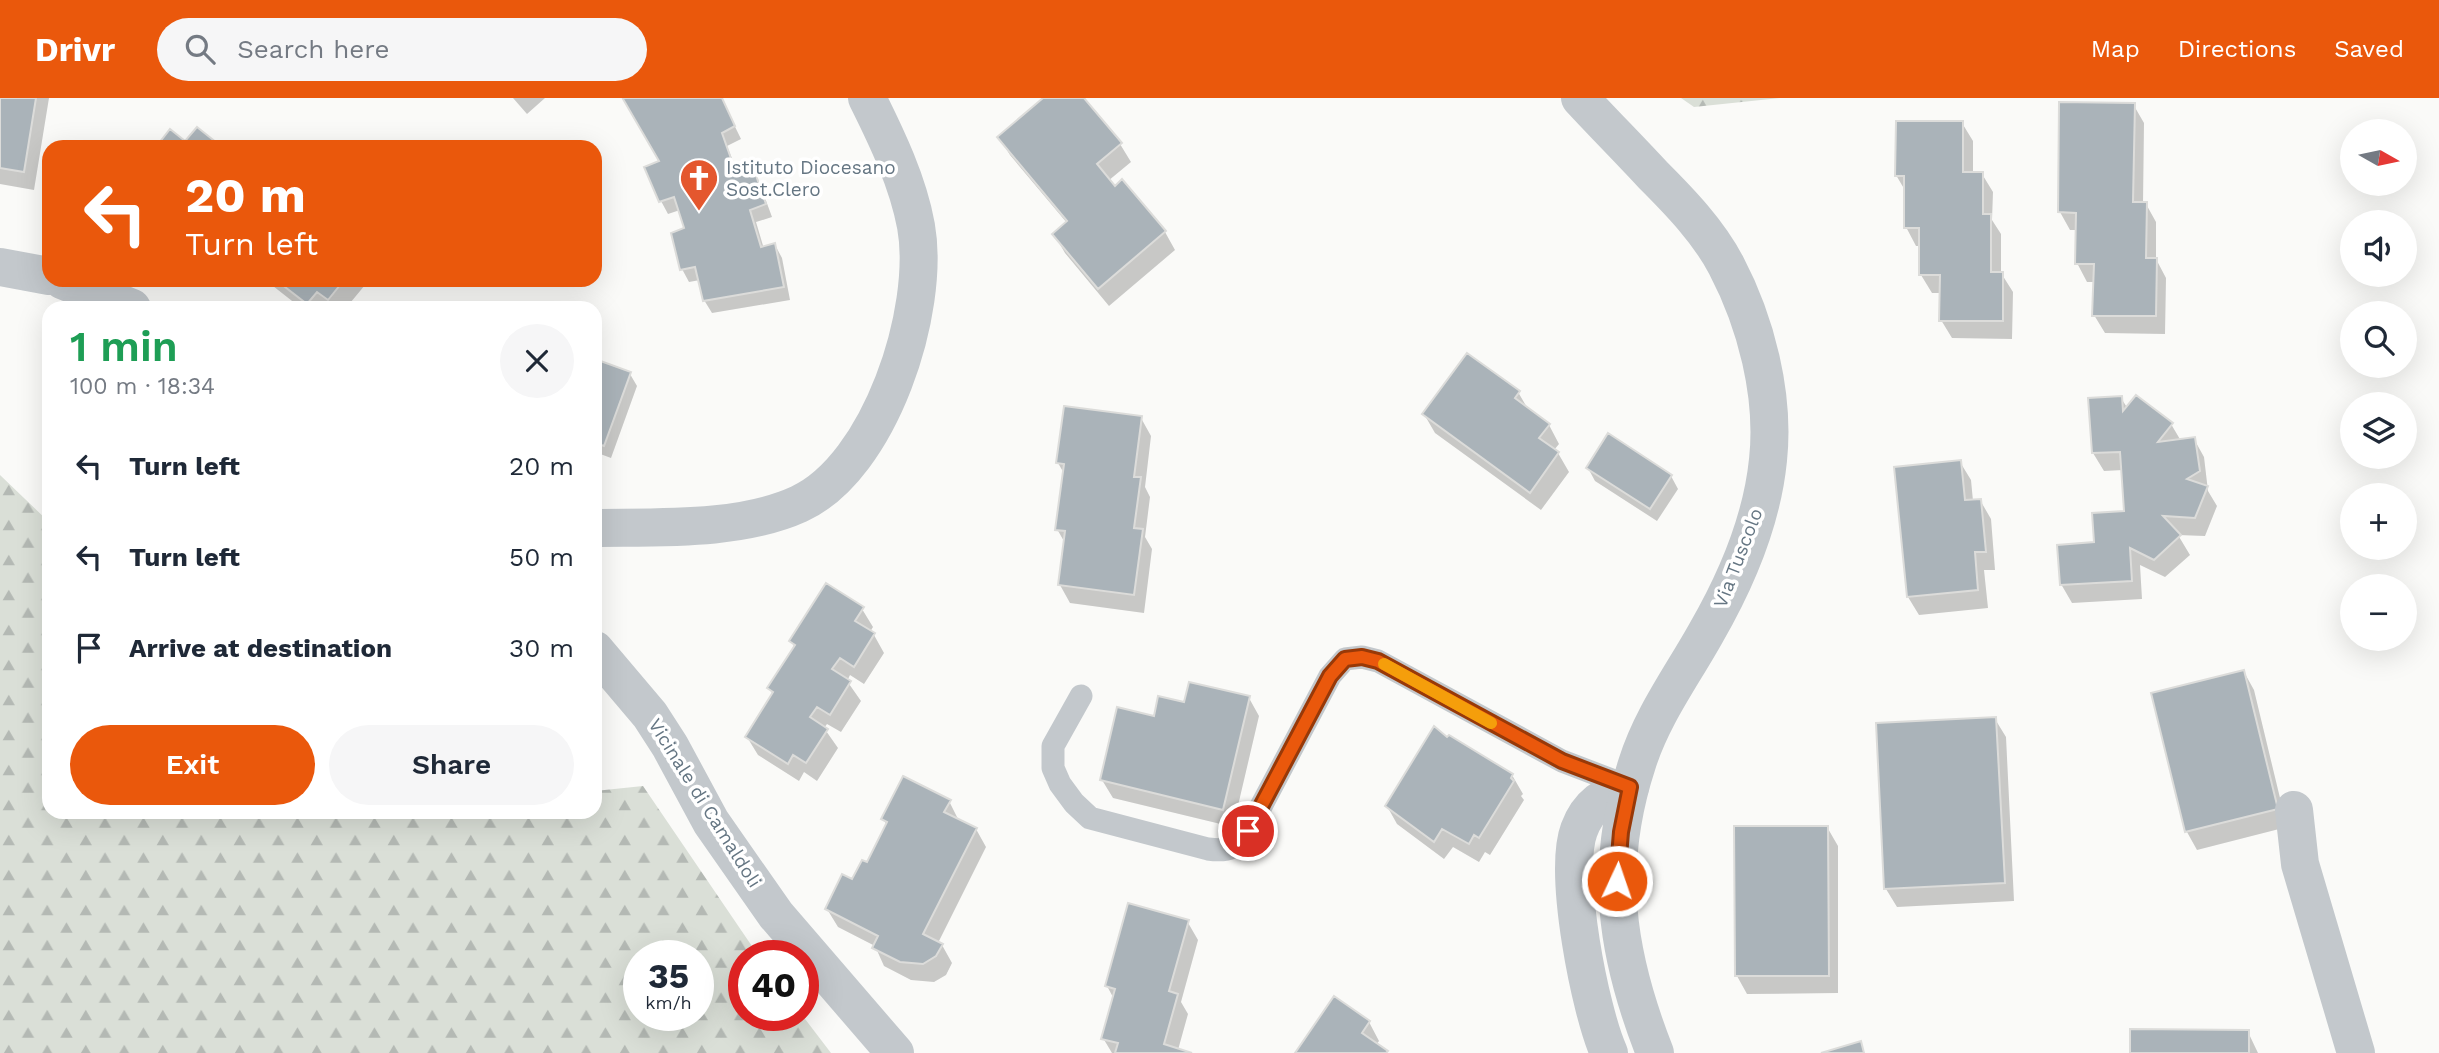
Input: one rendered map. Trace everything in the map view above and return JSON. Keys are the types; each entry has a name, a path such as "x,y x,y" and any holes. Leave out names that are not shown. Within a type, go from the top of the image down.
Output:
{"street":[{"path":"602,528 727,523 782,510 822,491 844,470 860,447 891,389 907,344 916,302 919,260 916,226 902,178 867,98"},
{"name":"Via Tuscolo","path":"1580,98 1686,209 1726,263 1747,315 1760,361 1769,436 1763,488 1748,544 1722,604 1654,722 1637,763 1621,832 1617,904 1627,971 1655,1053"},
{"path":"0,267 42,275"},
{"path":"80,287 114,301"},
{"name":"Vicinale di Camaldoli","path":"602,658 650,715 711,822 776,915 895,1053"},
{"path":"1609,1053 1600,1028 1585,964 1574,851 1578,831 1600,798 1630,787"},
{"path":"2294,810 2300,864 2356,1053"}],"lane":[{"path":"1081,696 1053,746 1053,768 1060,784 1074,803 1090,818 1208,849 1224,851 1236,846 1248,831 1330,676 1345,659 1362,657 1378,661 1562,761 1630,787"}],"green space":[{"path":"1681,98 1780,98 1694,107"},
{"path":"0,475 42,515 42,819 602,819 602,790 643,786 748,940 728,940 728,1031 814,1031 831,1053 0,1053"}],"building":[{"path":"0,98 36,98 24,172 0,168"},
{"path":"722,98 735,126 722,133 735,170 752,164 766,204 750,210 761,247 775,243 784,287 703,301 695,267 680,270 671,233 684,228 674,197 659,202 644,167 659,161 623,99"},
{"path":"1043,98 1084,98 1122,143 1097,164 1115,186 1122,179 1166,231 1098,289 1052,234 1067,221 997,137"},
{"path":"2059,102 2135,103 2133,202 2147,202 2146,258 2157,258 2156,316 2092,316 2094,264 2075,264 2076,213 2058,212"},
{"path":"1896,121 1963,121 1963,172 1983,172 1983,214 1991,214 1991,272 2003,272 2003,321 1939,321 1940,275 1919,275 1919,228 1904,228 1904,176 1895,176"},
{"path":"197,127 213,140 186,140"},
{"path":"170,129 184,140 161,140"},
{"path":"285,287 338,287 328,300 317,292 310,301 303,301"},
{"path":"1467,353 1520,391 1515,398 1550,424 1539,438 1559,452 1530,493 1422,414"},
{"path":"602,362 631,372 604,446 602,445"},
{"path":"2136,395 2173,423 2158,442 2195,437 2200,471 2187,479 2208,486 2195,518 2163,516 2181,535 2154,560 2130,548 2132,581 2060,585 2057,545 2094,542 2092,513 2124,511 2120,452 2092,453 2088,398 2122,396 2123,411"},
{"path":"1064,406 1142,416 1134,477 1141,477 1134,528 1143,529 1134,595 1058,585 1065,531 1055,530 1064,464 1056,463"},
{"path":"1608,433 1672,475 1650,509 1586,468"},
{"path":"1961,460 1965,500 1981,499 1986,552 1975,552 1978,590 1907,597 1894,467"},
{"path":"826,583 864,607 855,621 875,633 854,667 840,658 832,669 851,681 830,715 817,707 810,717 828,729 806,763 793,755 788,764 745,737 773,692 767,688 795,645 789,641"},
{"path":"2244,670 2278,809 2185,832 2151,693"},
{"path":"1189,682 1250,696 1223,810 1100,780 1117,707 1154,716 1158,696 1184,702"},
{"path":"1996,717 2005,883 1884,889 1876,723"},
{"path":"1434,726 1447,737 1449,735 1513,774 1511,778 1514,781 1479,838 1474,835 1469,844 1442,829 1434,842 1385,806"},
{"path":"903,776 951,800 944,812 977,828 923,934 943,944 936,956 923,964 900,962 872,948 878,936 825,909 842,874 852,879 862,860 867,862 887,822 881,819"},
{"path":"1734,826 1828,826 1829,976 1735,976"},
{"path":"1128,903 1189,920 1169,991 1178,994 1164,1044 1192,1053 1115,1053 1118,1043 1101,1039 1115,989 1105,986"},
{"path":"1334,996 1370,1021 1362,1033 1388,1051 1386,1053 1295,1053"},
{"path":"2130,1029 2249,1030 2249,1053 2130,1053"},
{"path":"1861,1041 1864,1053 1821,1053"}],"slow traffic":[{"path":"1384,664 1491,723"}],"place":[{"name":"Istituto Diocesano Sost.Clero","path":"699,212"}],"route":[{"path":"1248,831 1330,676 1345,659 1362,657 1378,661 1562,761 1630,787 1621,832 1617,881"}]}
